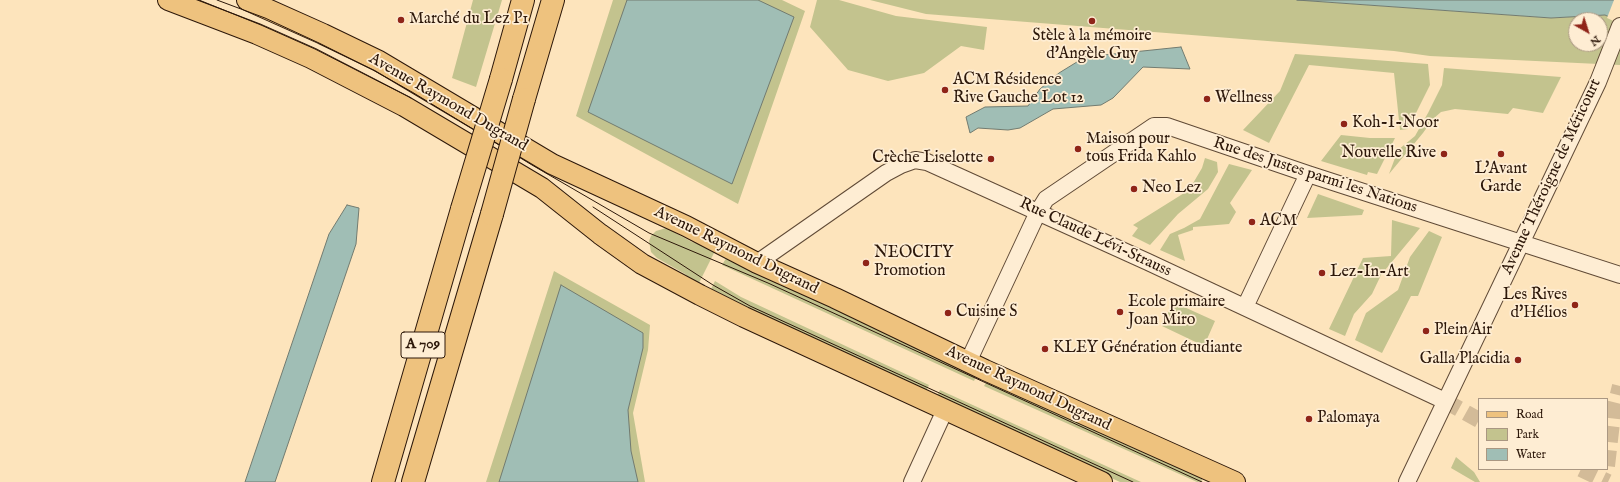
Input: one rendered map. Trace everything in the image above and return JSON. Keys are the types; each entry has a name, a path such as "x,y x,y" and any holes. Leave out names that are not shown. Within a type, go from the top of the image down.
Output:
{"highway":[{"name":"A 709","path":"383,482 523,0"},
{"name":"A 709","path":"413,482 553,0"}],"main road":[{"name":"Avenue Raymond Dugrand","path":"168,0 257,34 365,85 460,138 542,188 600,234 642,264 744,318 1102,482"},
{"name":"Avenue Raymond Dugrand","path":"247,0 323,34 378,61 552,164 686,226 757,263 835,298 1057,404 1234,482"}],"street":[{"name":"Avenue Théroigne de Méricourt","path":"1407,482 1605,66 1620,26"},
{"name":"Rue des Justes parmi les Nations","path":"968,362 1038,212 1046,199 1154,126 1167,126 1308,174 1620,275"},
{"name":"Rue Claude Lévi-Strauss","path":"757,263 886,173 915,160 927,162 944,168 1445,401"},
{"path":"1245,307 1308,174"},
{"path":"912,482 945,410"}],"green space":[{"path":"473,0 502,0 476,87 452,78"},
{"path":"613,0 782,0 805,11 738,204 576,116"},
{"path":"817,0 839,0 896,16 987,27 984,50 961,46 924,73 888,81 848,70 810,27"},
{"path":"870,0 1297,0 1551,18 1568,17 1568,52 1608,52 1608,16 1620,22 1620,65 1430,56 1394,51 926,14"},
{"path":"1295,54 1428,64 1430,85 1408,129 1400,130 1394,73 1309,65 1269,143 1243,130 1280,91"},
{"path":"1444,68 1561,77 1543,113 1513,108 1508,114 1455,109 1441,112 1433,119 1389,174 1398,150 1415,136 1428,113 1442,85"},
{"path":"1341,135 1370,138 1395,138 1377,174 1368,172 1367,175 1321,161"},
{"path":"1205,158 1217,162 1218,172 1208,189 1178,214 1150,245 1132,236 1138,228 1133,225 1189,190 1202,168"},
{"path":"1229,164 1252,170 1230,203 1236,212 1229,224 1193,227 1193,230 1178,235 1185,261 1160,250 1170,234 1200,219"},
{"path":"1318,194 1364,210 1362,215 1307,218"},
{"path":"1392,220 1420,228 1381,275 1372,294 1354,314 1345,336 1329,329 1363,258 1391,256"},
{"path":"666,228 692,242 716,249 698,285 685,274 657,258 651,252 649,241 651,236 656,231"},
{"path":"1429,231 1442,237 1418,296 1411,296 1382,353 1355,340 1366,313 1398,290 1410,257"},
{"path":"728,255 978,372 974,381 722,265"},
{"path":"554,271 650,325 648,350 633,413 645,482 486,482"},
{"path":"715,281 741,297 929,385 925,393 710,291"},
{"path":"1173,302 1215,321 1204,346 1162,326"},
{"path":"989,378 1204,475 1201,482 1197,482 984,386"},
{"path":"940,390 1141,482 1120,482 936,398"},
{"path":"1456,457 1474,472 1480,482 1475,482 1451,468"}],"water":[{"path":"627,0 758,0 794,17 732,184 588,112"},
{"path":"1297,0 1620,0 1620,22 1608,16 1608,12 1568,12 1568,17 1551,18"},
{"path":"1181,47 1190,69 1143,67 1113,98 1101,105 1053,109 1020,128 1008,130 978,128 970,133 966,117 985,107 1028,106 1040,89 1059,73 1085,57"},
{"path":"347,205 359,208 356,244 275,482 245,482 329,234"},
{"path":"561,285 643,333 643,348 628,410 631,451 638,482 499,482"}],"pier":[{"path":"1614,0 1620,0 1620,24 1608,18"}],"tunnel":[{"path":"1608,457 1613,414 1620,386"},
{"path":"1445,401 1478,419"},
{"path":"1583,470 1608,482"}],"tram line":[{"path":"199,0 315,49 411,98"},
{"path":"217,0 265,18 373,70 649,233 768,283 1202,482"},
{"path":"593,207 713,285 750,306 1133,482"}],"place":[{"name":"Marché du Lez P1","path":"401,20"},
{"name":"Stèle à la mémoire d'Angèle Guy","path":"1092,21"},
{"name":"ACM Résidence Rive Gauche Lot 12","path":"945,90"},
{"name":"Wellness","path":"1207,99"},
{"name":"Koh-I-Noor","path":"1344,124"},
{"name":"Maison pour tous Frida Kahlo","path":"1078,149"},
{"name":"Nouvelle Rive","path":"1444,154"},
{"name":"L'Avant Garde","path":"1501,154"},
{"name":"Crèche Liselotte","path":"991,159"},
{"name":"Neo Lez","path":"1134,189"},
{"name":"ACM","path":"1252,222"},
{"name":"NEOCITY Promotion","path":"866,263"},
{"name":"Lez-In-Art","path":"1322,273"},
{"name":"Les Rives d'Hélios","path":"1575,305"},
{"name":"Ecole primaire Joan Miro","path":"1120,312"},
{"name":"Cuisine S","path":"948,313"},
{"name":"Plein Air","path":"1426,331"},
{"name":"KLEY Génération étudiante","path":"1045,349"},
{"name":"Galla Placidia","path":"1518,360"},
{"name":"Palomaya","path":"1309,419"}]}
